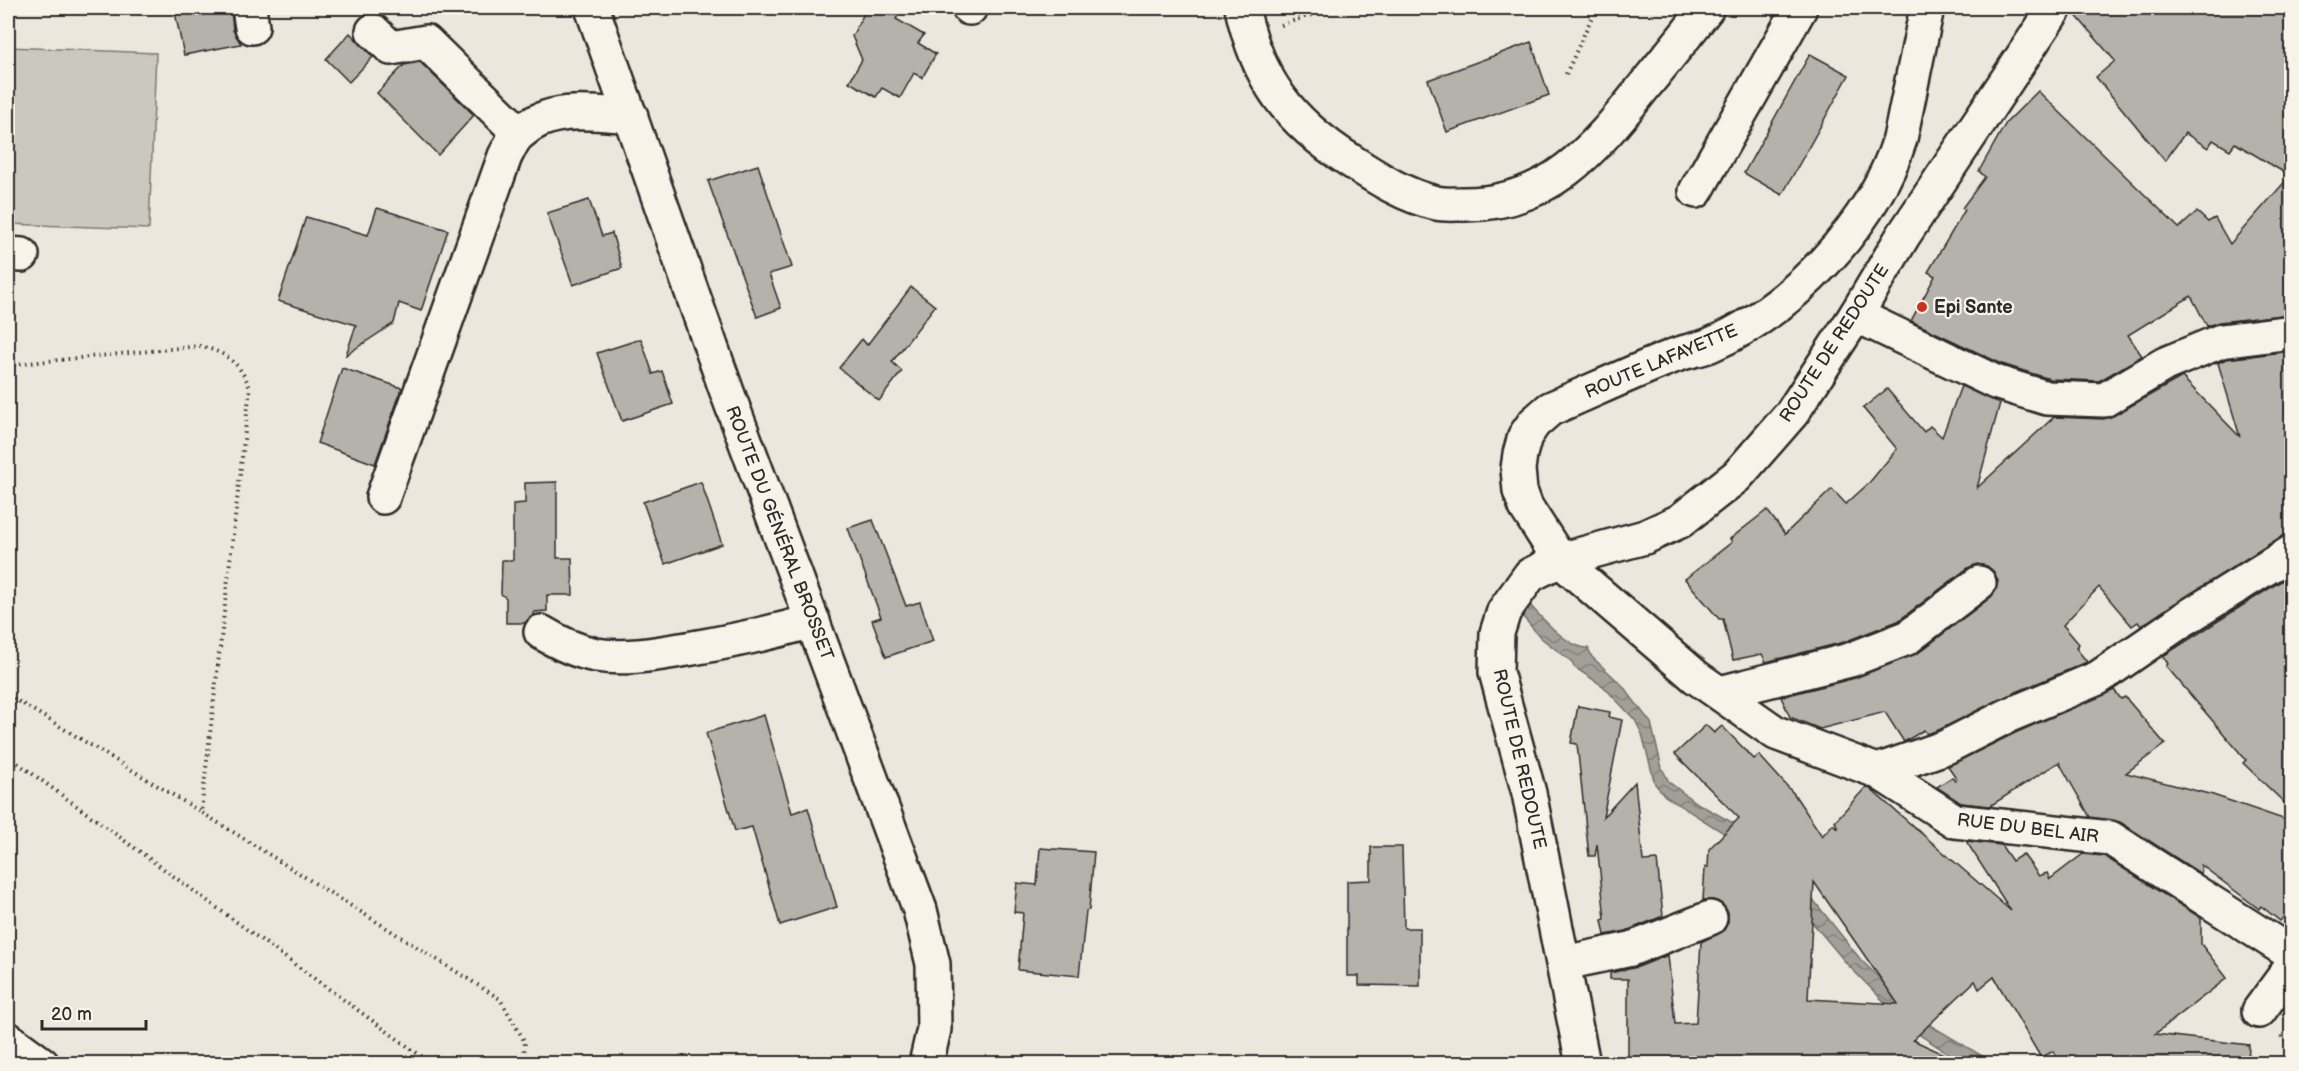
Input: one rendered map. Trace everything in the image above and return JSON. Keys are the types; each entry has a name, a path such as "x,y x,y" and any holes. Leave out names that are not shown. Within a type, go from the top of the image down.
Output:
{"street":[{"name":"ROUTE DU GÉNÉRAL BROSSET","path":"592,8 727,392 920,910 933,964 934,1029 926,1064"},
{"path":"1242,8 1248,36 1262,70 1280,100 1301,122 1334,150 1387,184 1437,204 1505,201 1536,190 1586,156 1607,134 1707,8"},
{"path":"1696,190 1800,8"},
{"name":"ROUTE LAFAYETTE","path":"1560,560 1526,507 1520,491 1518,469 1525,436 1550,409 1674,356 1710,345 1780,304 1811,276 1854,228 1886,175 1894,157 1927,8"},
{"name":"ROUTE DE REDOUTE","path":"1583,1064 1529,793 1496,672 1497,633 1504,611 1530,575 1560,560 1645,537 1680,521 1737,476 1792,413 1856,315 1903,236 1956,160 2055,8"},
{"path":"373,31 391,48 426,42 519,133"},
{"path":"383,497 505,156 519,133 537,121 568,113 631,116"},
{"path":"1856,315 1995,382 2047,398 2104,400 2165,364 2221,341 2292,332"},
{"path":"1877,771 1946,747 2007,716 2098,678 2181,621 2292,552"},
{"name":"RUE DU BEL AIR","path":"1560,560 1696,677 1776,733 1877,771 1955,821 2110,838 2292,954"},
{"path":"1720,693 1850,660 1907,638 1979,583"},
{"path":"541,632 567,648 596,655 625,658 717,644 813,621"},
{"path":"1564,963 1631,949 1710,918"},
{"path":"2259,1011 2292,966"},
{"path":"8,1038 42,1064"}],"path":[{"path":"1273,27 1332,8"},
{"path":"1566,74 1596,8"},
{"path":"8,364 200,346 221,351 242,370 250,387 201,812"},
{"path":"8,695 201,812 500,999 525,1042 523,1064"},
{"path":"8,756 432,1064"}],"shaded area":[{"path":"8,47 156,53 149,229 8,224"}],"water":[{"path":"1519,593 1560,635 1570,642 1588,648 1592,657 1622,685 1651,723 1662,768 1669,782 1695,802 1737,825 1815,902 1861,960 1923,1021 1994,1063 1963,1063 1912,1030 1847,964 1806,915 1727,835 1665,796 1655,784 1642,734 1635,720 1603,686 1574,667 1572,662 1541,638 1512,604"}],"building":[{"path":"174,8 231,8 233,30 241,44 184,55"},
{"path":"867,8 903,8 896,19 924,35 918,43 936,54 922,78 914,73 900,98 882,88 876,97 849,82 862,60 852,36"},
{"path":"2073,8 2292,8 2292,314 2219,322 2207,326 2191,296 2128,335 2142,356 2099,381 2050,379 2002,364 1911,321 1935,276 1928,272 1965,210 1962,208 1985,177 1979,171 2006,123 2038,91 2179,228 2197,212 2208,222 2215,218 2230,244 2290,176 2235,143 2230,150 2213,140 2208,148 2185,133 2165,161 2096,77 2115,61 2073,12"},
{"path":"350,33 373,57 349,82 326,59"},
{"path":"1531,42 1549,95 1447,132 1428,80"},
{"path":"1810,54 1849,75 1782,195 1744,173"},
{"path":"420,62 474,115 438,155 377,93 404,65"},
{"path":"758,165 792,267 769,274 781,308 757,317 708,181"},
{"path":"589,200 602,236 612,233 622,268 573,285 547,213"},
{"path":"377,208 448,230 421,311 399,303 394,323 346,355 356,325 278,301 306,217 368,235"},
{"path":"911,287 935,306 892,362 902,371 879,401 839,368 862,339 867,345"},
{"path":"641,339 653,374 662,371 673,404 622,421 597,353"},
{"path":"2292,351 2292,533 2282,536 2141,626 2138,622 2132,626 2099,587 2063,625 2079,644 2076,648 2087,662 2000,699 1939,730 1927,734 1924,730 1904,742 1885,712 1820,729 1790,717 1781,697 1855,678 1918,653 1991,597 1998,581 1994,572 1987,566 1977,564 1968,568 1898,621 1844,642 1766,662 1762,654 1733,660 1723,619 1719,619 1685,579 1732,542 1730,539 1767,510 1785,534 1832,489 1846,504 1869,483 1897,449 1863,408 1887,389 1924,432 1930,426 1942,437 1961,386 2000,403 1977,488 2054,417 2103,419 2113,416 2182,377 2240,437 2218,363 2226,359"},
{"path":"342,368 402,388 375,464 317,443"},
{"path":"557,482 557,558 572,558 573,595 547,595 547,611 534,612 534,615 525,623 506,623 506,598 501,594 502,560 513,560 513,504 525,503 525,483"},
{"path":"701,482 722,544 665,564 643,502"},
{"path":"873,520 906,606 920,602 933,641 886,657 872,620 881,617 848,528"},
{"path":"2292,574 2292,810 2243,763 2246,760 2166,666 2168,664 2163,656"},
{"path":"2114,690 2121,699 2125,697 2165,744 2126,773 2213,795 2292,822 2292,908 2280,921 2261,906 2259,909 2201,865 2201,874 2120,822 2090,817 2059,762 1990,806 1961,803 1937,787 1952,777 1955,781 1957,779 1948,766 2015,733"},
{"path":"1578,706 1610,712 1609,717 1622,720 1603,817 1635,782 1643,861 1657,860 1663,916 1626,931 1605,935 1597,844 1595,856 1589,856 1577,744 1571,743"},
{"path":"764,715 792,813 808,808 837,907 780,925 752,827 735,831 706,733"},
{"path":"1706,725 1714,733 1722,726 1754,759 1759,755 1794,794 1822,836 1833,824 1838,829 1835,821 1866,787 1869,788 2011,911 1966,841 2001,845 2012,861 2023,854 2039,876 2047,873 2050,879 2083,854 2104,856 2201,918 2201,944 2227,978 2155,1034 2249,1045 2248,1064 2061,1064 2053,1051 2041,1058 1994,977 1979,989 1975,981 1913,1040 1965,1064 1628,1064 1628,979 1610,979 1610,973 1638,967 1668,955 1675,1024 1696,1023 1701,942 1724,930 1728,921 1728,912 1722,904 1713,900 1703,900 1705,867 1708,867 1709,849 1739,818 1675,754","holes":["1814,882 1898,1004 1808,999"]},
{"path":"1371,847 1402,847 1404,928 1420,928 1420,986 1359,985 1359,976 1347,976 1347,881 1371,880"},
{"path":"1040,848 1094,852 1089,910 1086,911 1079,976 1018,970 1023,913 1014,912 1017,883 1037,885"}],"place":[{"name":"Epi Sante","path":"1922,307"}]}
